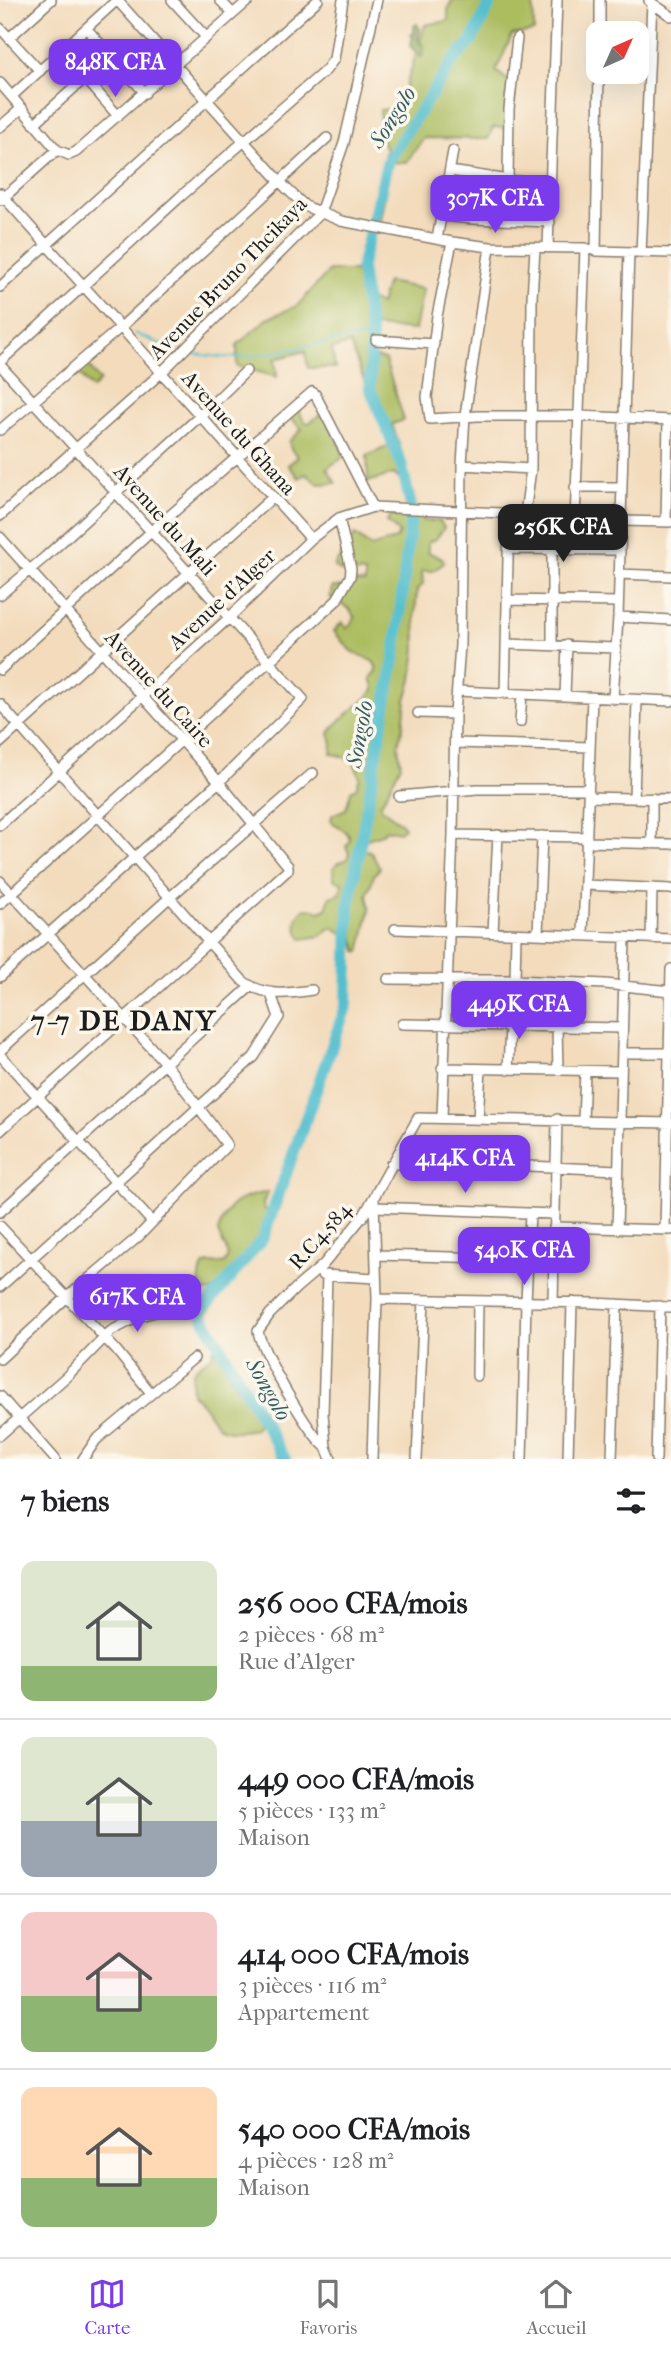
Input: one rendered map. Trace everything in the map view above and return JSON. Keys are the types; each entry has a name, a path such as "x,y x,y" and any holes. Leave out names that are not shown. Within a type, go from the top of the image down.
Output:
{"street":[{"path":"9,38 51,0"},
{"path":"12,96 117,0 298,201 320,213 341,221 490,247 584,248 596,251 671,253"},
{"path":"172,0 206,37"},
{"path":"220,0 233,14"},
{"path":"0,83 57,150 63,154 76,152 249,0"},
{"path":"0,287 318,0"},
{"path":"0,364 180,197 331,63 334,59 343,0"},
{"name":"Avenue Bruno Thcikaya","path":"0,516 161,373 320,213 344,143 377,0"},
{"path":"548,247 556,0"},
{"path":"600,0 600,21"},
{"path":"650,1 671,16"},
{"path":"641,253 650,1"},
{"path":"0,28 40,71"},
{"path":"86,28 145,93"},
{"path":"508,179 509,110 517,38"},
{"path":"62,51 118,116"},
{"path":"34,124 85,78"},
{"path":"596,251 599,84"},
{"path":"0,127 22,107"},
{"path":"0,430 121,327 327,138"},
{"path":"1,197 57,150"},
{"path":"438,239 453,150"},
{"path":"450,171 550,186"},
{"name":"Avenue du Ghana","path":"1,197 311,539"},
{"path":"442,216 550,222"},
{"path":"452,242 437,316 427,397 429,418 579,416 670,420 669,522 619,521"},
{"path":"490,247 466,416 462,465 453,835 442,1117 669,1123"},
{"path":"0,904 336,601 351,577 339,518 373,508 525,514 531,469 535,248"},
{"path":"574,549 584,248"},
{"path":"613,699 629,252"},
{"path":"376,340 434,344"},
{"name":"Avenue du Mali","path":"0,364 303,699 219,782"},
{"path":"0,595 200,416 246,371"},
{"path":"0,670 152,531 285,413 313,392 373,508"},
{"path":"462,465 531,469"},
{"path":"575,487 621,487"},
{"path":"0,743 273,497"},
{"path":"505,694 509,515"},
{"name":"Avenue d'Alger","path":"0,825 230,617 311,539 339,518"},
{"name":"Avenue du Caire","path":"0,537 255,823 288,866 288,870 208,943"},
{"path":"509,549 618,550"},
{"path":"552,550 552,645"},
{"path":"618,574 671,576"},
{"path":"508,600 618,603"},
{"path":"618,617 671,620"},
{"path":"507,644 616,648"},
{"path":"565,696 566,645"},
{"path":"457,691 671,701"},
{"path":"520,722 522,694"},
{"path":"583,934 592,697"},
{"path":"634,798 637,700"},
{"path":"0,704 229,968 250,987 271,994 312,990"},
{"path":"418,713 455,714"},
{"path":"455,743 590,747"},
{"path":"152,1222 0,1053 169,898 313,773"},
{"path":"0,977 219,782"},
{"path":"399,796 454,790 588,793 671,799"},
{"path":"652,798 652,844"},
{"path":"453,835 542,836 671,844"},
{"path":"493,932 498,835"},
{"path":"538,934 542,836"},
{"path":"0,881 165,1063 227,1147 138,1237 0,1359"},
{"path":"585,885 671,889"},
{"path":"651,939 652,888"},
{"path":"395,929 671,939"},
{"path":"515,981 516,934"},
{"path":"617,1229 625,938"},
{"path":"0,1131 208,943"},
{"path":"554,1227 668,1230 671,969"},
{"path":"388,979 605,984 670,991"},
{"path":"525,1026 528,981"},
{"path":"0,1212 250,987"},
{"path":"0,1287 254,1056 280,1014 271,994"},
{"path":"402,1024 622,1028"},
{"path":"508,1070 510,1026"},
{"path":"557,1027 558,1070"},
{"path":"622,1053 668,1053"},
{"path":"442,1068 621,1071"},
{"path":"478,1119 481,1069"},
{"path":"583,1120 585,1072"},
{"name":"R.C4.584","path":"326,1447 312,1434 258,1334 260,1327 296,1288 314,1274 375,1203 391,1164 418,1118 442,1117"},
{"path":"553,1302 557,1119"},
{"path":"391,1164 460,1163 618,1170"},
{"path":"372,1459 377,1299 375,1203 554,1214"},
{"path":"522,1459 530,1213"},
{"path":"0,1226 151,1393"},
{"path":"376,1255 527,1259"},
{"path":"314,1274 376,1278"},
{"path":"327,1275 323,1414 326,1447 331,1459"},
{"path":"377,1299 572,1302 671,1307"},
{"path":"417,1459 424,1300"},
{"path":"477,1376 478,1301"},
{"path":"568,1459 572,1302"},
{"path":"612,1459 617,1304"},
{"path":"656,1459 660,1306"},
{"path":"0,1434 67,1376 103,1338 120,1326 159,1311"},
{"path":"83,1459 96,1440 194,1359"},
{"path":"0,1396 55,1459"}],"green space":[{"path":"452,0 533,0 534,31 512,35 496,71 510,82 506,128 493,127 488,139 424,138 406,163 391,162 380,220 370,216 386,149 380,135 380,110 399,108 425,25 448,21"},
{"path":"417,24 420,29 418,39 424,47 421,57 410,46 413,37 411,35"},
{"path":"329,271 356,271 361,297 380,304 387,282 423,289 415,330 374,327 375,357 385,360 404,420 392,424 413,500 408,500 402,482 394,474 368,482 367,456 389,446 350,344 332,349 335,368 308,368 305,351 275,359 277,377 237,366 237,345 268,318 297,306"},
{"path":"86,363 100,381 92,389 77,371"},
{"path":"297,409 305,422 309,423 324,412 343,453 341,459 327,468 336,483 319,484 306,474 299,478 288,465 298,457 289,442 302,429 289,416"},
{"path":"391,515 423,516 424,521 440,521 444,528 436,539 428,542 428,552 443,559 444,563 433,571 422,571 423,584 417,590 416,649 398,745 401,765 381,804 381,808 404,828 399,832 386,829 382,834 364,840 364,850 370,851 380,868 374,875 367,895 370,909 360,952 357,951 354,937 352,901 360,849 400,651 403,602 398,606 391,671 348,901 346,920 349,937 332,927 320,936 302,939 297,924 298,916 304,909 320,912 326,909 330,897 339,894 343,884 334,879 333,868 347,859 349,853 346,847 350,840 348,834 331,821 332,815 346,809 351,791 356,788 360,777 353,760 331,753 329,733 372,692 374,688 371,678 377,671 372,661 352,651 334,631 342,622 347,628 355,618 349,609 330,597 332,587 347,588 356,582 365,583 365,573 340,571 334,566 355,535 371,547 396,539 399,533 387,522"},
{"path":"268,1192 263,1203 264,1209 271,1211 262,1236 225,1279 214,1289 204,1292 200,1285 203,1266 209,1263 223,1264 226,1261 226,1250 218,1232 225,1214 241,1199"},
{"path":"214,1348 237,1387 261,1419 255,1429 228,1431 220,1428 192,1394 192,1374 212,1356"}],"waterway":[{"name":"Songolo","path":"285,1459 201,1313 263,1238 347,1004 349,906 395,654 412,510 401,463 370,388 371,336 361,268 388,160 453,61 471,42 492,0"},
{"path":"134,333 172,349"},
{"path":"188,353 242,357 371,336"}],"district":[{"name":"7-7 DE DANY","path":"124,1020"}]}
